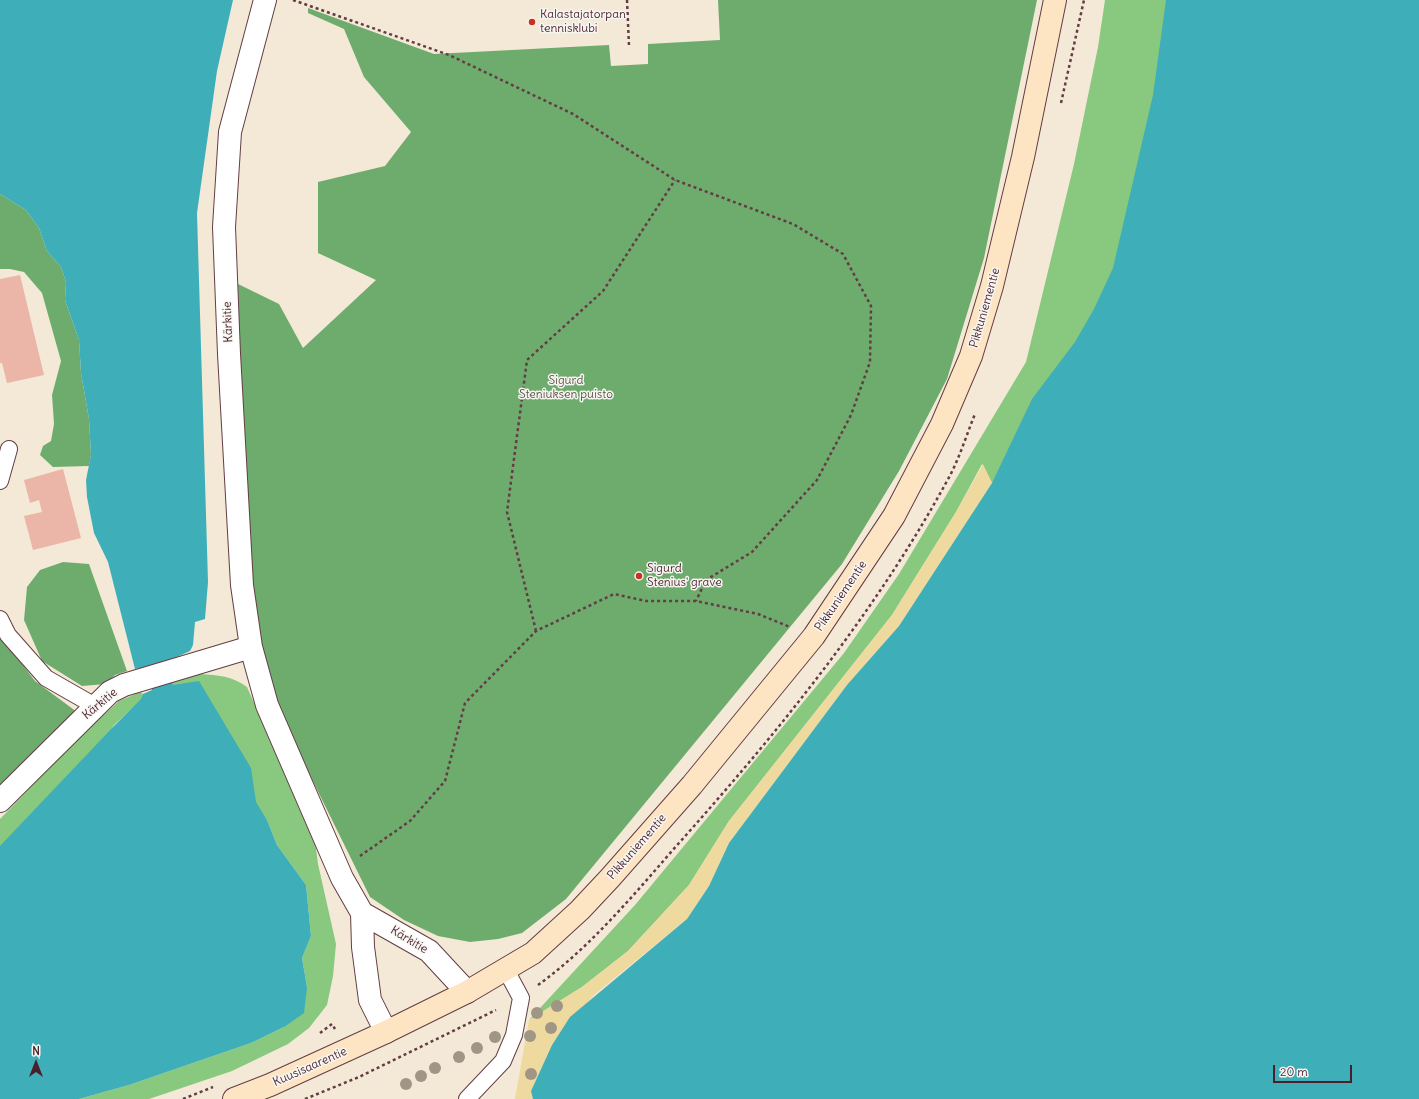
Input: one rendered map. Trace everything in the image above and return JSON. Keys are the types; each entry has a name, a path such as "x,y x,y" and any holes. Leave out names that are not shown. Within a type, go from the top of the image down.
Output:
{"main road":[{"name":"Pikkuniementie","path":"386,1032 467,992 506,970 533,953 580,910 692,784 814,636 894,516 942,424 973,349 992,286 1010,210 1055,0"},
{"name":"Kuusisaarentie","path":"234,1099 270,1085 386,1032"}],"street":[{"name":"Kärkitie","path":"265,0 230,132 224,227 229,354 242,585 251,647 267,705 339,871 362,913 363,947 370,1000 386,1032"},
{"name":"Kärkitie","path":"0,802 110,692 124,685 251,647"},
{"name":"Kärkitie","path":"362,913 429,951 467,992"}],"lane":[{"path":"0,481 9,450"},
{"path":"0,620 8,635 46,678 95,706"},
{"path":"467,1099 503,1062 516,1029 521,998 506,970"}],"path":[{"path":"293,0 449,54 573,114 675,180 793,224 843,254 871,306 870,362 851,415 817,480 752,552 706,580 696,601"},
{"path":"627,0 629,46"},
{"path":"536,631 507,512 527,360 603,291 675,180"},
{"path":"339,871 410,821 445,781 465,703 536,631 614,594 646,601 696,601 758,614 791,627"},
{"path":"304,1099 359,1077"}],"green space":[{"name":"Sigurd Steniuksen puisto","path":"718,0 1037,0 984,258 947,379 899,471 842,564 566,899 522,933 498,939 470,942 438,936 404,920 370,897 274,699 256,642 242,438 238,284 279,304 303,348 376,280 318,253 318,182 385,166 411,132 364,77 344,29 308,13 308,8 434,54 609,45 611,66 648,64 648,44 720,40"},
{"path":"1105,0 1237,0 1233,137 992,483 982,464 956,512 892,615 729,821 689,885 628,951 582,987 529,1020 635,905 844,653 899,574 1026,362 1074,164 1098,47"},
{"path":"0,194 26,210 39,228 47,251 61,267 66,282 65,300 79,340 81,373 89,419 91,455 89,466 53,467 40,455 43,446 51,441 54,424 52,395 61,361 42,293 24,272 10,269 0,269"},
{"path":"63,562 89,564 127,671 115,675 106,684 82,686 42,661 24,620 27,587 40,570"},
{"path":"0,635 35,681 77,712 0,785"},
{"path":"200,674 236,680 247,687 315,841 318,864 336,944 333,976 327,1005 309,1028 288,1044 232,1071 149,1099 79,1099 129,1085 251,1043 284,1027 307,987 302,958 311,936 306,885 277,845 267,820 173,685 172,679"},
{"path":"140,692 143,694 142,699 114,725 0,925 0,819 88,729 119,701"}],"sand":[{"path":"983,464 992,483 899,626 847,685 729,843 709,886 687,919 594,995 552,1045 531,1091 533,1099 515,1099 529,1020 582,987 628,951 689,885 729,821 892,615 956,512"}],"water":[{"path":"0,0 233,0 217,71 197,213 208,582 205,619 195,622 193,645 190,651 168,661 173,685 199,681 251,768 256,802 267,820 277,845 306,885 311,936 302,958 307,987 304,1013 284,1027 251,1043 129,1085 79,1099 0,1099 0,846 141,699 143,694 152,690 147,667 135,669 108,562 94,533 87,497 86,480 91,455 89,419 81,373 79,340 65,300 66,282 61,267 47,251 39,228 26,210 0,194"},
{"path":"1166,0 1419,0 1419,1099 533,1099 531,1091 552,1045 570,1017 687,919 709,886 729,843 847,685 899,626 992,483 1032,399 1075,342 1094,309 1113,268 1153,95"}],"building":[{"path":"20,275 44,375 7,383 2,363 0,363 0,279"},
{"path":"63,469 81,538 33,550 24,516 42,512 39,500 30,503 24,480"}],"place":[{"name":"Kalastajatorpan tennisklubi","path":"532,22"},
{"name":"Sigurd Stenius' grave","path":"639,576"}]}
